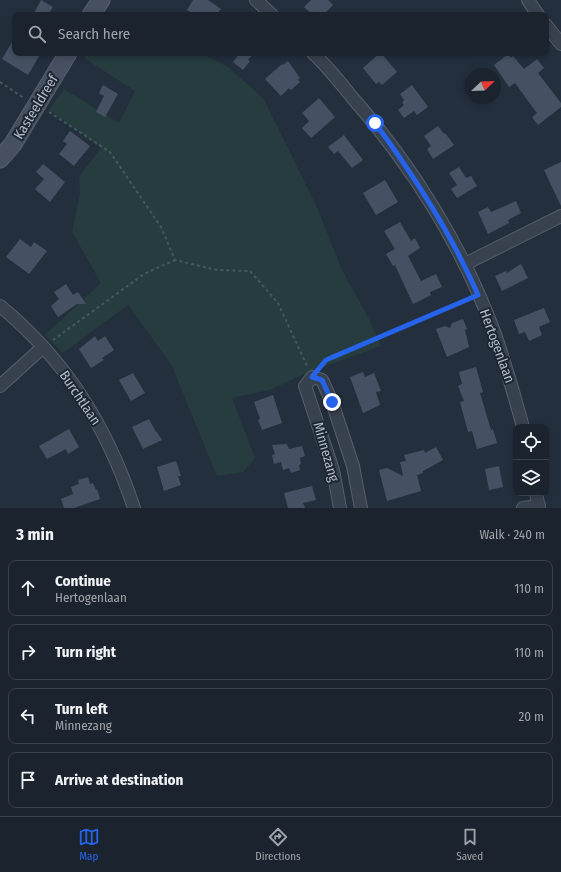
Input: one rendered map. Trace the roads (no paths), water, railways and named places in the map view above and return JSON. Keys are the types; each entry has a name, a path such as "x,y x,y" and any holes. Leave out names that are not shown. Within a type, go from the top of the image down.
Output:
{"street":[{"path":"94,12 101,0"},
{"path":"256,0 269,12"},
{"path":"528,0 536,12"},
{"path":"549,29 561,44"},
{"name":"Kasteeldreef","path":"0,159 14,144 66,56"},
{"name":"Hertogenlaan","path":"316,56 375,123 404,161 432,206 464,264 495,336 522,424"},
{"path":"464,264 561,216"},
{"name":"Burchtlaan","path":"0,306 20,322 75,385 101,428 123,476 134,508"},
{"path":"0,386 43,347"},
{"name":"Minnezang","path":"340,508 333,470 305,386 312,377 322,380 332,402 353,466 362,508"},
{"path":"523,508 539,507 537,496"}]}
